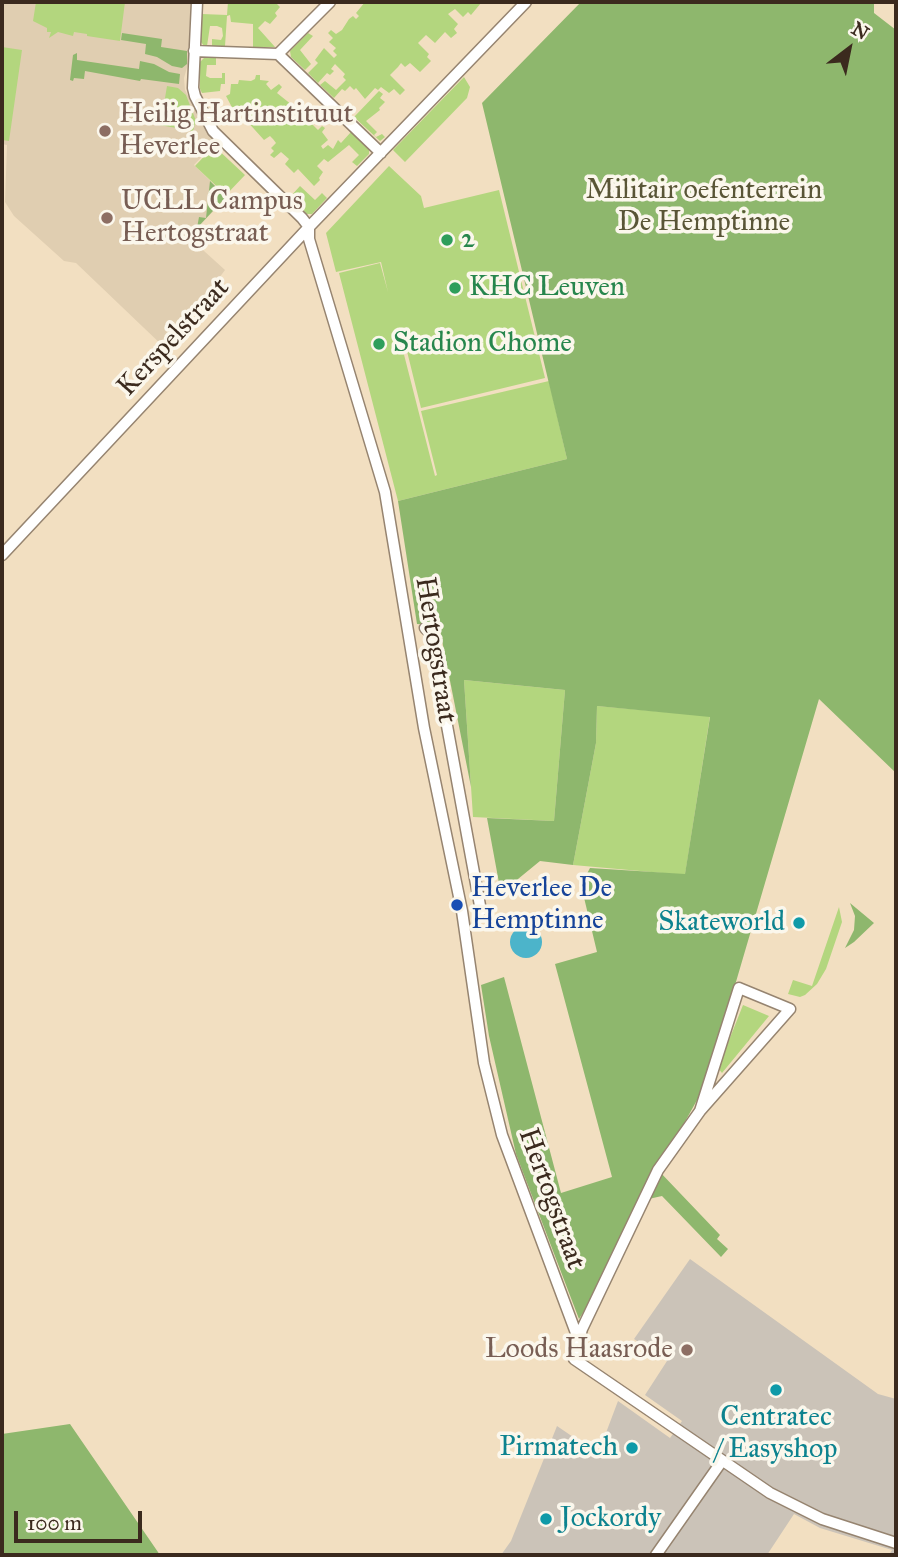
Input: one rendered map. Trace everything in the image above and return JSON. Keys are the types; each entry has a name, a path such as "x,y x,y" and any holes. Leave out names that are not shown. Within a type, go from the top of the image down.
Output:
{"street":[{"path":"197,2 193,88 199,105 211,128 309,227"},
{"path":"278,54 330,2"},
{"name":"Kerspelstraat","path":"2,555 309,227 526,2"},
{"path":"194,51 278,54 381,153"},
{"name":"Hertogstraat","path":"309,227 309,239 385,492 425,729 462,911 484,1063 502,1135 579,1341 574,1359 722,1461"},
{"path":"425,628 430,633 481,911"},
{"path":"579,1341 582,1329 658,1170 700,1111 790,1009 739,988 700,1111"},
{"path":"656,1555 722,1461 800,1509 896,1543"}],"shaded area":[{"name":"Heilig Hartinstituut Heverlee","path":"2,2 191,2 185,90 202,123 215,139 213,145 194,165 227,197 197,228 184,226 182,231 225,270 166,349 76,263 64,261 14,216 5,202 7,145 2,144"},
{"path":"690,1259 878,1394 896,1399 896,1555 889,1555 892,1550 820,1528 794,1514 767,1555 501,1555 511,1541 557,1426 598,1454 618,1401 670,1438 682,1421 645,1395 667,1361 634,1339"}],"green space":[{"path":"36,2 125,2 120,41 74,32 73,36 58,32 49,38 51,32 33,21"},
{"path":"228,2 278,2 280,7 275,13 277,16 270,24 265,21 258,28 275,47 253,47 253,24 231,22 230,15 227,16 225,46 212,46 212,39 221,40 223,36 222,28 210,26 207,46 204,46 201,42 202,14 227,15"},
{"path":"365,2 481,3 471,15 468,12 463,17 455,9 448,14 458,24 454,29 457,33 451,38 445,32 435,43 426,35 418,43 429,54 427,57 431,61 420,72 410,63 405,67 401,63 390,75 405,90 400,95 394,89 389,93 381,87 378,90 375,88 365,99 356,88 354,90 350,86 345,91 342,89 334,98 320,85 325,81 336,90 346,80 343,77 345,74 335,64 331,69 334,71 330,75 327,73 318,83 308,73 318,63 315,60 324,48 334,58 337,55 333,51 336,48 329,42 333,38 328,33 331,30 336,34 353,16 356,19 359,16 356,13"},
{"name":"Militair oefenterrein De Hemptinne","path":"581,2 874,2 874,13 896,30 896,773 819,699 706,1084 658,1170 720,1235 717,1239 728,1249 721,1257 662,1196 644,1200 579,1319 516,1154 489,1036 481,985 504,977 561,1193 612,1177 555,964 597,952 581,885 590,868 685,874 710,717 597,706 596,743 573,865 540,861 518,879 502,899 487,818 554,821 565,690 464,680 471,787 439,625 417,624 398,501 567,459 482,103"},
{"path":"122,33 162,39 161,47 187,51 187,64 182,68 172,66 157,57 145,54 146,44 121,40"},
{"path":"308,33 313,36 300,50 311,64 305,70 291,57 290,51"},
{"path":"2,47 22,50 9,141 2,140"},
{"path":"77,53 77,60 139,69 140,61 154,64 180,74 179,84 140,81 85,71 84,79 74,78 73,81 70,80 73,55"},
{"path":"204,58 216,58 216,65 207,65 206,76 222,78 222,73 225,73 225,84 221,84 220,91 202,93 200,89 200,62"},
{"path":"256,75 260,75 260,80 269,81 266,84 271,90 279,84 282,87 277,93 297,109 290,115 293,118 296,116 299,119 303,115 318,130 322,126 325,128 322,132 328,140 321,146 323,149 328,145 333,149 338,140 341,143 351,132 369,150 369,154 357,166 352,162 359,155 349,145 328,162 324,159 317,166 323,172 314,186 298,169 294,173 285,164 289,159 281,152 274,158 270,155 274,151 271,148 276,143 273,139 270,136 264,140 245,119 248,115 242,109 236,115 226,96 230,94 231,84 238,84 239,80 251,81"},
{"path":"464,77 470,87 467,98 405,162 393,150"},
{"path":"167,86 178,88 186,95 196,121 193,131 154,124 155,121 161,122"},
{"path":"379,91 383,94 380,98 385,102 380,110 366,121 377,132 374,135 376,137 382,134 385,137 380,141 354,117"},
{"path":"214,146 245,175 226,195 195,166"},
{"path":"389,166 421,196 424,208 499,190 545,378 421,408 403,335 399,335 435,476 437,475 421,411 549,381 567,459 398,501 339,273 380,263 388,292 381,262 336,272 326,233"},
{"path":"210,181 226,197 197,228 199,217 206,218"},
{"path":"300,186 315,200 322,193 327,198 312,214 307,214 290,197"},
{"path":"464,680 565,690 554,821 473,817"},
{"path":"597,706 710,716 685,875 573,865 596,743"},
{"path":"850,903 874,923 845,948 854,930 855,916"},
{"path":"839,907 842,922 826,969 817,984 805,995 800,997 788,994 793,980 812,986"},
{"path":"743,1005 769,1016 722,1073 718,1068"},
{"path":"70,1424 160,1555 2,1555 2,1434"}],"water":[{"path":"526,926 537,931 542,942 537,953 526,958 515,953 510,942 515,931"}],"place":[{"name":"Heilig Hartinstituut Heverlee","path":"105,131"},
{"name":"UCLL Campus Hertogstraat","path":"107,218"},
{"name":"2","path":"447,240"},
{"name":"KHC Leuven","path":"455,288"},
{"name":"Stadion Chome","path":"379,344"},
{"name":"Heverlee De Hemptinne","path":"457,905"},
{"name":"Skateworld","path":"799,923"},
{"name":"Loods Haasrode","path":"687,1350"},
{"name":"Centratec / Easyshop","path":"776,1390"},
{"name":"Pirmatech","path":"632,1448"},
{"name":"Jockordy","path":"546,1519"}]}
